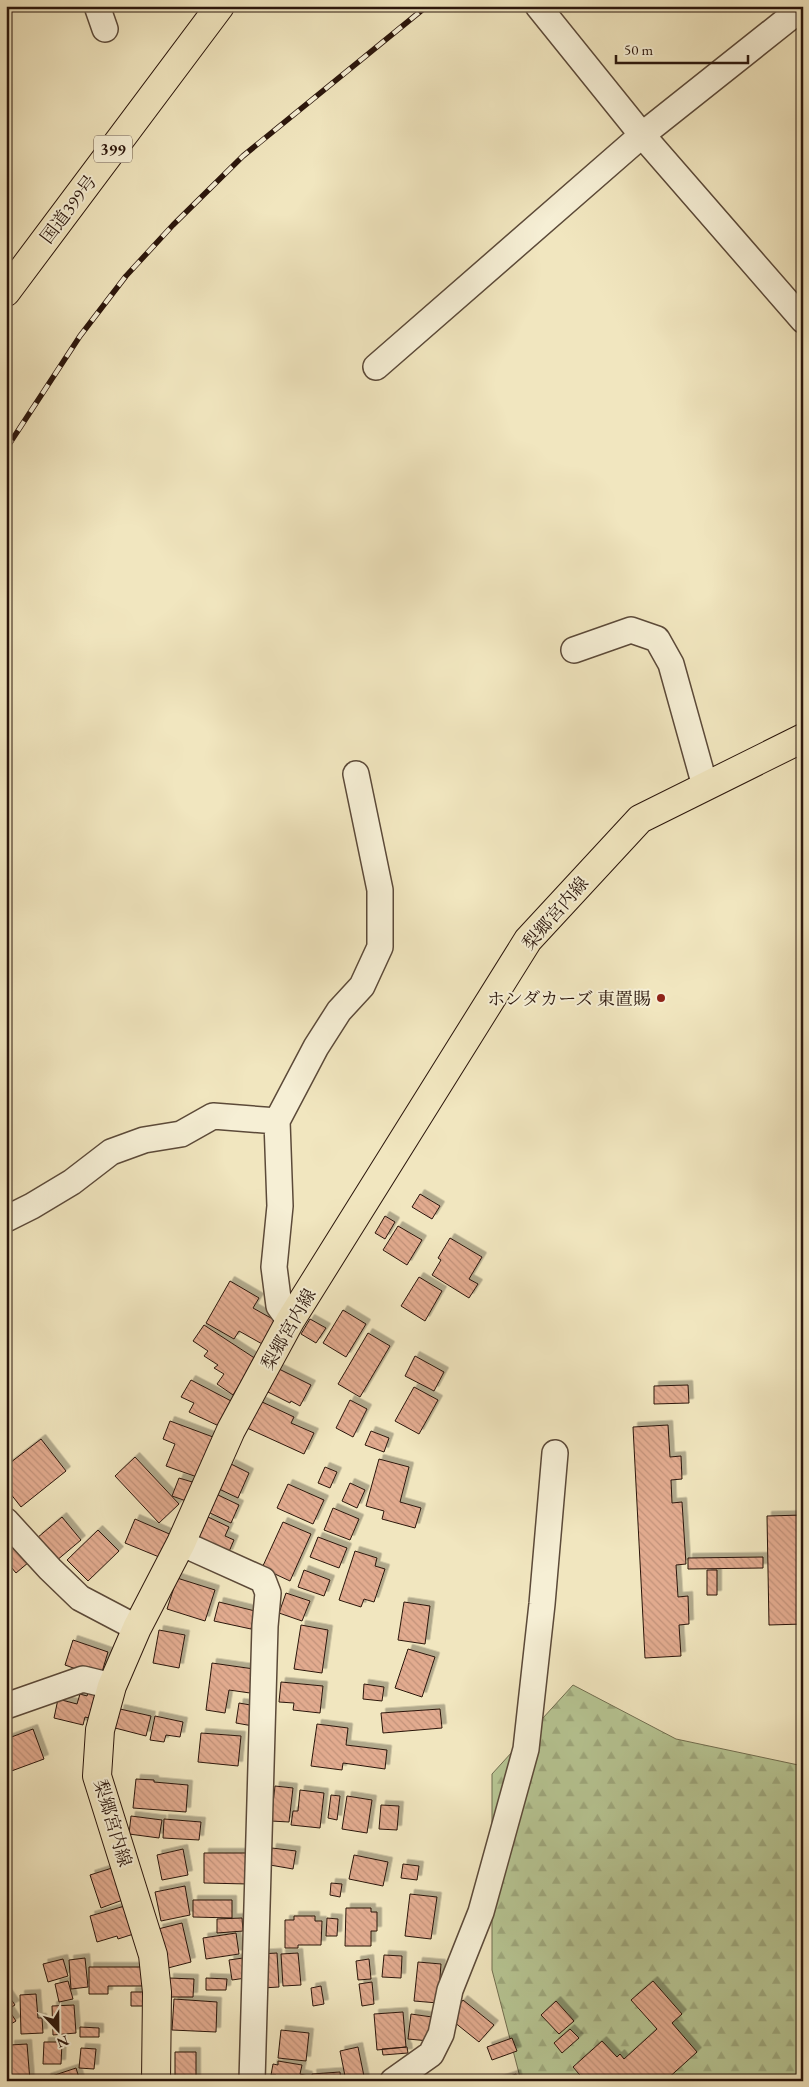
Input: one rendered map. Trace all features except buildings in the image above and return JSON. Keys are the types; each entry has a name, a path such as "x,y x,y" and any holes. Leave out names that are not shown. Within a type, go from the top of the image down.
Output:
{"main road":[{"name":"国道399号","path":"6,292 220,6"},
{"name":"梨郷宮内線","path":"156,2081 157,1992 153,1955 97,1776 100,1730 112,1686 137,1628 181,1543 231,1430 290,1321 528,940 640,819 803,738"}],"street":[{"path":"538,6 642,135 803,320"},
{"path":"376,367 642,135 803,7"},
{"path":"574,650 631,630 657,640 671,664 705,786"},
{"path":"290,1321 278,1306 274,1267 280,1206 277,1121 316,1047 340,1012 362,986 380,947 380,890 356,774"},
{"path":"6,1219 72,1182 111,1152 144,1140 181,1134 213,1116 277,1121"},
{"path":"398,2079 431,2054 441,2034 450,1990 481,1912 526,1749 542,1604 555,1453"},
{"path":"6,1521 50,1569 80,1598 137,1628"},
{"path":"181,1543 263,1580 268,1593 265,1636 252,2081"},
{"path":"6,1706 83,1679 112,1686"}],"green space":[{"path":"573,1685 676,1739 803,1766 803,2081 521,2081 492,1970 492,1774"}],"railway":[{"path":"6,449 80,336 126,276 173,225 243,156 427,6"}],"place":[{"name":"ホンダカーズ 東置賜","path":"661,998"}]}
